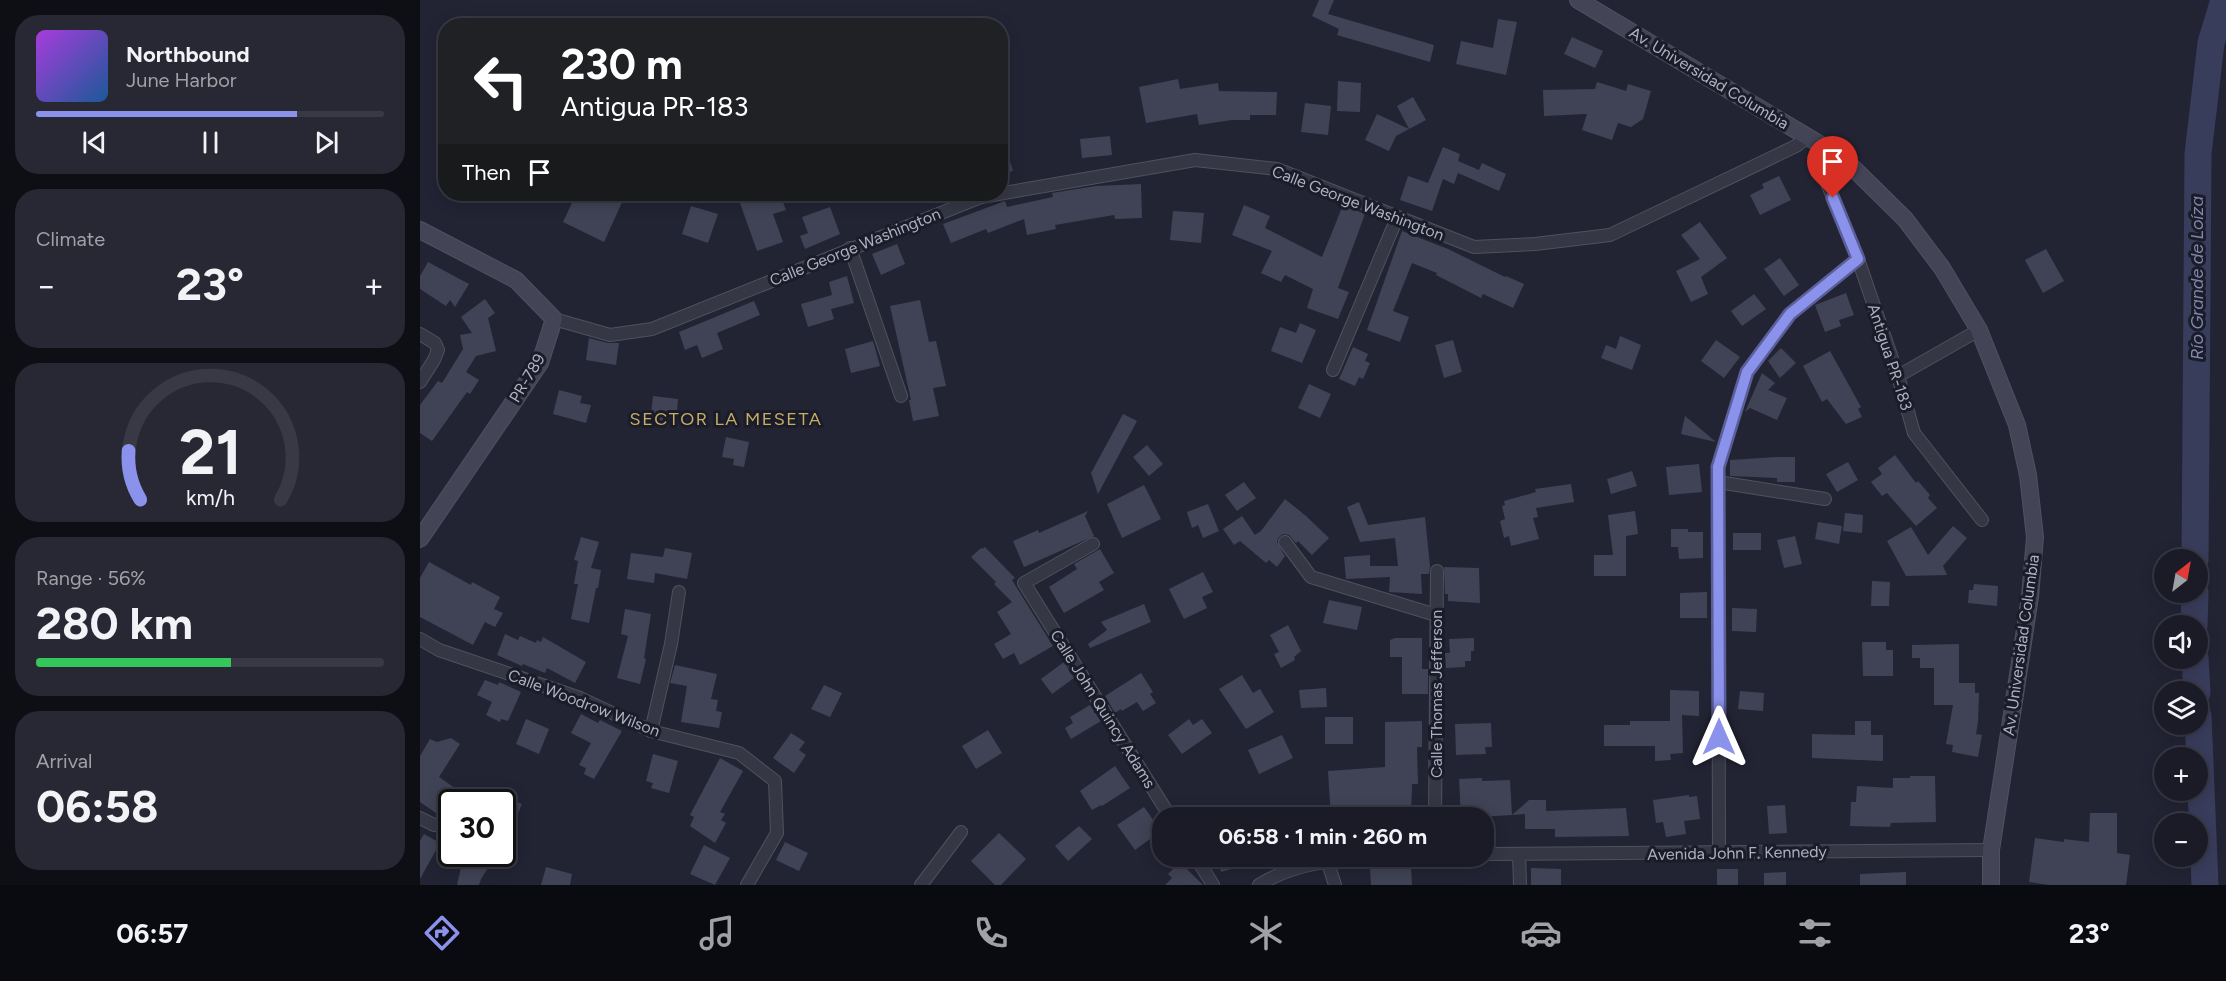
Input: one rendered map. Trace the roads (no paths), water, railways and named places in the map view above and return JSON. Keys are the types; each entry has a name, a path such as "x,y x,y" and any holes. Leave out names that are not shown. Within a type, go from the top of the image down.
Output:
{"main road":[{"name":"Av. Universidad Columbia","path":"1578,0 1843,158 1905,219 1942,268 1979,330 2017,425 2028,475 2035,537 2030,597 1991,850 1991,885"},
{"path":"420,230 516,280 554,319"},
{"name":"PR-789","path":"420,538 540,363 554,319"}],"street":[{"name":"Calle George Washington","path":"1008,192 1195,160 1276,169 1397,219 1474,247 1535,244 1610,235 1796,146 1808,137"},
{"name":"Antigua PR-183","path":"1825,178 1858,259 1899,376 1914,433 1982,520"},
{"name":"Calle George Washington","path":"554,319 610,335 652,328 971,201"},
{"path":"1333,370 1397,219"},
{"path":"850,248 901,396"},
{"path":"1719,854 1718,467 1747,372 1790,314 1858,259"},
{"path":"1899,376 1979,330"},
{"path":"420,334 435,343 438,350 435,360 420,382"},
{"path":"1718,482 1825,499"},
{"path":"1285,542 1311,577 1436,615"},
{"name":"Calle John Quincy Adams","path":"1093,544 1024,583 1164,807"},
{"name":"Calle Thomas Jefferson","path":"1435,807 1437,571"},
{"path":"651,731 679,592"},
{"name":"Calle Woodrow Wilson","path":"420,639 439,650 580,698 651,731 739,753 775,781 777,833 747,885"},
{"path":"420,818 434,825"},
{"path":"921,885 961,832"},
{"name":"Avenida John F. Kennedy","path":"1494,854 1719,854 1991,850"},
{"path":"1519,854 1520,885"},
{"path":"1202,867 1213,885"},
{"path":"1259,885 1269,879 1306,867"},
{"path":"1329,867 1335,885"}],"waterway":[{"name":"Río Grande de Loíza","path":"2195,549 2198,154 2211,43 2224,0"},
{"name":"Río Grande de Loíza","path":"2194,615 2195,603"},
{"name":"Río Grande de Loíza","path":"2196,669 2196,681"},
{"name":"Río Grande de Loíza","path":"2199,735 2205,885"}],"district":[{"name":"SECTOR LA MESETA","path":"726,419"}]}
